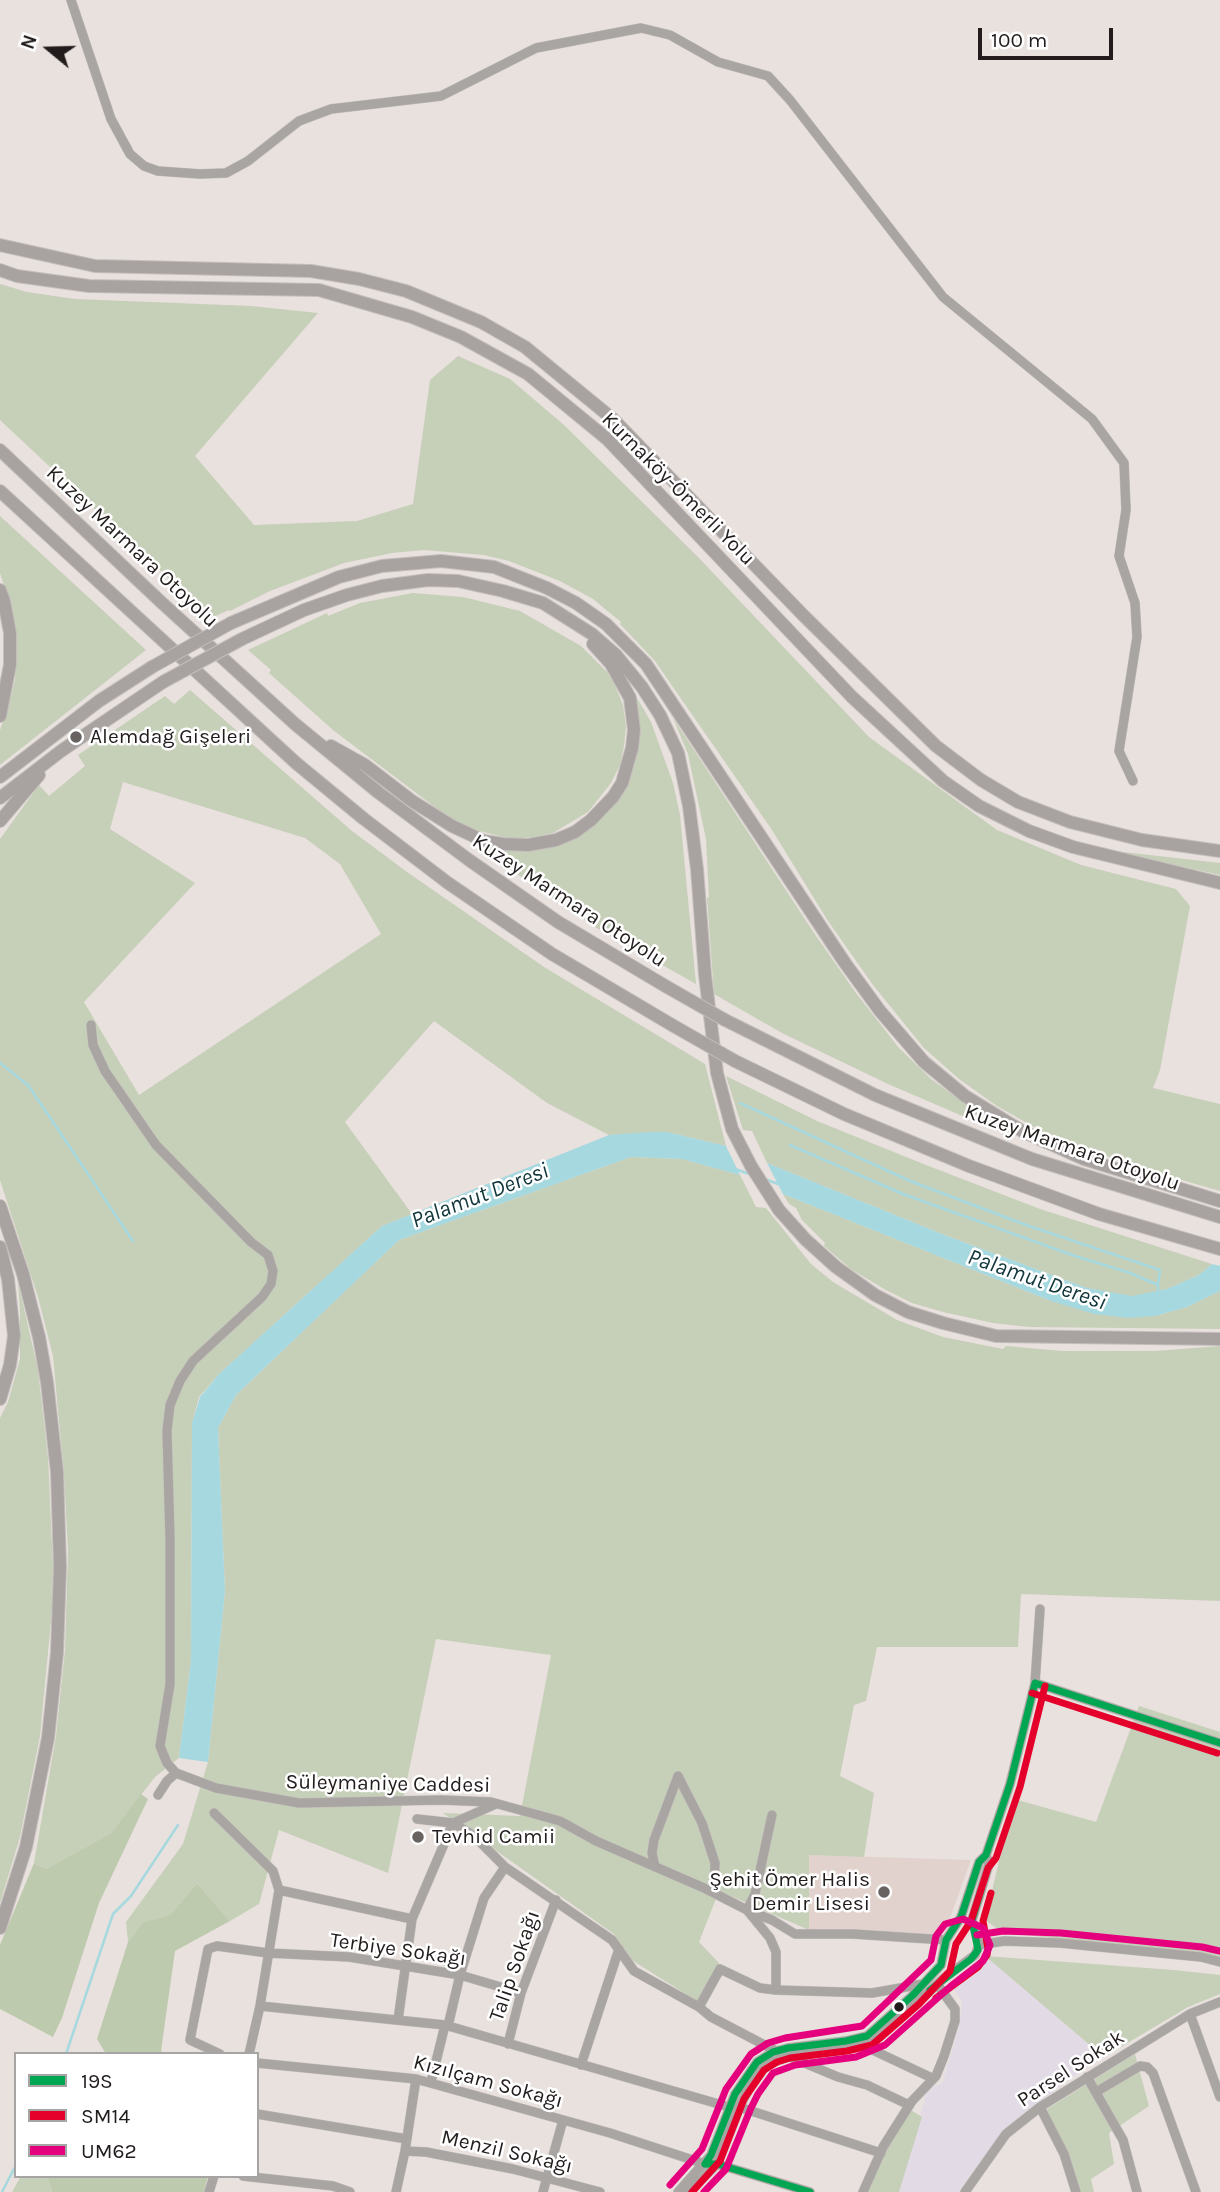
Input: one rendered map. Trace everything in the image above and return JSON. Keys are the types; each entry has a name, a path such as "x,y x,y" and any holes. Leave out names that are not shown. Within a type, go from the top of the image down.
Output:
{"highway":[{"name":"Kurnaköy-Ömerli Yolu","path":"0,246 95,266 323,273 406,291 481,322 525,347 614,420 804,616 936,746 981,780 1018,802 1070,822 1142,841 1220,851"},
{"name":"Kurnaköy-Ömerli Yolu","path":"0,271 17,276 89,286 319,290 412,317 461,337 528,374 607,439 852,698 943,781 979,806 1029,831 1073,847 1220,883"},
{"name":"Kuzey Marmara Otoyolu","path":"0,450 295,724 379,793 558,922 725,1020 875,1095 1032,1159 1220,1217"},
{"path":"0,491 266,736 364,819 448,883 552,954 735,1061 844,1114 969,1167 1099,1214 1220,1249"},
{"path":"0,777 99,701 152,667 231,624 339,577 382,566 440,561 494,567 576,603 606,624 646,664 845,963 880,1011 924,1062 965,1096 1021,1131 1084,1159 1220,1201"},
{"path":"0,798 61,751 163,682 242,639 304,610 382,586 428,580 458,581 543,603 566,616 616,655 654,706 678,752 689,806 697,869 705,975 717,1073 732,1129 751,1166 779,1210 806,1241 866,1288 908,1312 996,1336 1220,1339"},
{"path":"0,590 10,634 10,665 0,716"},
{"path":"295,724 365,765 412,801 452,826 484,841 528,845 556,840 575,832 591,820 613,797 622,783 628,765 635,730 630,698 611,664 566,616"},
{"path":"0,821 61,751"},
{"path":"0,1206 23,1274 41,1348 57,1472 61,1567 57,1653 42,1775 26,1847 0,1928"},
{"path":"0,1247 8,1279 14,1336 10,1366 0,1399"}],"street":[{"path":"71,0 111,120 130,154 144,166 158,171 226,173 248,161 299,121 331,108 441,96 536,48 641,28 670,35 718,62 768,76 790,100 943,297 1092,419 1124,463 1126,510 1119,556 1135,603 1137,637 1119,751 1133,781"},
{"path":"91,1026 93,1045 126,1104 156,1145 251,1242 268,1255 273,1271 271,1284 262,1297 193,1361 180,1381 170,1405 167,1431 170,1684 160,1746 167,1763 176,1773 158,1795"},
{"path":"678,2192 711,2155 752,2067 776,2052 806,2044 846,2041 867,2036 941,1965 948,1940 961,1917 979,1862 986,1855 1010,1784 1035,1683 1040,1609"},
{"path":"1035,1683 1220,1743"},
{"name":"Süleymaniye Caddesi","path":"176,1773 216,1788 299,1803 442,1800 497,1803 560,1821 596,1841 772,1920 795,1934 853,1934 948,1940"},
{"path":"655,1867 652,1853 654,1840 678,1776 702,1823 715,1863 715,1893"},
{"path":"398,2020 412,1919 453,1823 497,1803"},
{"path":"215,1813 272,1871 279,1890 260,2006 248,2052"},
{"path":"772,1815 755,1894 747,1910 771,1938 776,1952 776,1990"},
{"path":"417,1819 453,1823 473,1835 505,1867 612,1940 634,1971 699,2007 710,2017 776,2052 838,2077 867,2085 909,2105"},
{"path":"689,2192 717,2164 734,2107 767,2064 790,2056 862,2045 879,2037 892,2028 937,1984 975,1955 977,1940 972,1920 989,1864 986,1855"},
{"path":"431,2082 484,1898 505,1867"},
{"path":"279,1890 412,1919"},
{"name":"Talip Sokağı","path":"508,2044 521,1993 556,1900"},
{"path":"948,1940 962,1929 977,1940 1060,1943 1201,1957 1220,1962"},
{"path":"948,1940 950,1957 966,1962"},
{"name":"Terbiye Sokağı","path":"216,2052 190,2040 208,1949 217,1946 268,1953 349,1957 460,1975 521,1993"},
{"path":"581,2065 619,1949"},
{"path":"699,2007 720,1969 760,1988 776,1990 872,1993 925,1983"},
{"path":"863,2192 881,2153 909,2105 936,2076 944,2056 955,2021 955,2009 937,1984"},
{"name":"Parsel Sokak","path":"965,2192 1006,2134 1040,2106 1190,2014 1220,2002"},
{"path":"260,2006 447,2026 734,2107 881,2153"},
{"path":"1190,2014 1220,2096"},
{"path":"862,2045 932,2078"},
{"name":"Kızılçam Sokağı","path":"259,2063 416,2078 705,2164 717,2164 810,2192"},
{"path":"1096,2092 1140,2066 1147,2067 1153,2073 1196,2192"},
{"path":"1087,2077 1122,2140 1137,2192"},
{"path":"396,2192 416,2078"},
{"path":"1040,2106 1064,2154 1076,2192"},
{"path":"259,2114 407,2139"},
{"path":"542,2192 563,2120"},
{"name":"Menzil Sokağı","path":"405,2151 426,2152 600,2192"},
{"path":"259,2178 333,2186 350,2192"}],"shaded area":[{"name":"Şehit Ömer Halis Demir Lisesi","path":"809,1855 971,1860 948,1924 938,1936 809,1930"},
{"path":"985,1956 1104,2057 1006,2127 958,2192 899,2192 928,2088 942,2084 959,2027 962,2001 952,1987"}],"green space":[{"path":"0,284 27,292 75,299 251,306 318,313 195,456 254,525 357,521 413,504 430,380 458,356 510,379 564,425 697,556 869,737 997,830 1081,865 1176,889 1190,906 1160,1070 1153,1088 1220,1104 1220,1191 1133,1166 1041,1131 997,1106 959,1079 924,1048 873,985 828,921 772,830 655,661 621,622 593,599 560,581 509,561 484,555 424,550 392,553 344,563 270,591 211,618 0,420"},
{"path":"0,516 146,650 0,765 0,730 15,679 16,652 10,603 0,573"},
{"path":"413,593 463,597 520,611 581,646 607,672 623,705 626,726 624,746 620,765 611,783 588,812 553,833 533,837 511,839 468,828 444,814 333,730 269,673 271,670 248,650 327,613 328,616 360,603"},
{"path":"190,690 352,831 407,872 544,967 705,1064 726,1146 667,1132 609,1135 547,1103 434,1021 345,1122 412,1214 382,1226 219,1374 199,1397 192,1424 191,1660 179,1758 155,1777 111,1833 46,1869 34,1863 56,1736 65,1650 68,1550 53,1356 38,1297 0,1180 0,839 39,785 49,796 85,766 78,755 165,696 174,704","holes":["123,782 305,838 340,864 381,934 139,1095 84,1002 195,883 110,829"]},
{"path":"633,691 651,722 673,783 680,815 696,984 595,927 467,840 493,848 551,846 626,786 635,763 639,739 639,716"},
{"path":"673,718 814,933 899,1048 931,1079 1009,1136 888,1084 782,1033 714,994 706,839 688,754"},
{"path":"1106,850 1220,863 1220,875"},
{"path":"726,1076 817,1121 926,1165 1040,1209 1212,1264 1199,1275 1167,1289 1132,1297 1087,1288 947,1236 767,1163 752,1131 743,1130"},
{"path":"631,1157 682,1159 740,1175 756,1207 766,1208 811,1264 833,1282 897,1320 943,1337 1003,1349 1006,1346 1061,1351 1156,1351 1220,1346 1220,1601 1021,1594 1018,1647 877,1647 866,1701 854,1705 840,1776 874,1793 864,1857 809,1855 809,1930 719,1891 699,1942 719,1963 697,2001 630,1959 614,1934 443,1813 520,1816 551,1655 436,1639 388,1873 279,1830 259,1904 230,1921 197,1883 170,1915 143,1922 128,1942 126,1922 183,1844 208,1762 225,1591 218,1428 236,1395 399,1240"},
{"path":"783,1194 1051,1301 1155,1316 1187,1307 1220,1291 1220,1329 1029,1327 993,1323 912,1303 851,1269 824,1246 825,1243 802,1220 796,1208 789,1204"},
{"path":"18,1282 38,1370 48,1457 53,1567 52,1611 40,1736 20,1837 0,1903 0,1418 8,1402 20,1359"},
{"path":"1139,1706 1220,1732 1220,1958 1002,1932 985,1920 1014,1799 1096,1822"},
{"path":"141,1794 148,1799 99,1903 62,2018 53,2037 0,2009 0,1945 34,1863 46,1869 111,1833"},
{"path":"197,1883 230,1921 175,1951 162,2052 105,2052 97,2039 128,1942 143,1922 170,1915"},
{"path":"985,1956 1220,1975 1220,1994 1188,2007 1104,2057"},
{"path":"1135,2054 1149,2106 1109,2133 1114,2164 1091,2179 1094,2192 1078,2192 1047,2109"},
{"path":"903,2105 922,2117 899,2192 868,2192"},
{"path":"20,2178 48,2178 52,2192 12,2192"},
{"path":"48,2178 208,2178 204,2192 52,2192"}],"water":[{"path":"667,1132 726,1146 740,1175 682,1159 631,1157 399,1240 236,1395 218,1428 225,1591 208,1762 179,1758 191,1660 192,1423 200,1397 219,1374 382,1226 609,1135"},
{"path":"767,1163 947,1236 1087,1288 1132,1296 1167,1289 1199,1275 1212,1264 1220,1266 1220,1291 1187,1307 1155,1316 1128,1318 1094,1314 1051,1301 783,1194"}],"waterway":[{"path":"0,1063 28,1085 133,1241"},
{"path":"740,1103 910,1181 1026,1225 1160,1270 1158,1285"},
{"path":"790,1145 903,1194 1130,1273 1158,1285 1158,1293"},
{"name":"Palamut Deresi","path":"735,1169 752,1175"},
{"name":"Palamut Deresi","path":"765,1179 778,1184"},
{"name":"Palamut Deresi","path":"67,2052 113,1914 131,1896 178,1825"},
{"name":"Palamut Deresi","path":"2,2192 14,2169"}],"transit line":[{"name":"19S","path":"1035,1683 1220,1743"},
{"name":"19S","path":"705,2164 735,2094 757,2062 773,2052 788,2048 867,2036 912,1996 941,1965 946,1940 961,1917 979,1862 986,1855 1010,1784 1035,1683"},
{"name":"SM14","path":"692,2192 720,2161 744,2099 764,2070 790,2058 872,2045 919,2004 950,1971 956,1944 971,1921 988,1868 996,1858 1020,1787 1045,1686"},
{"name":"SM14","path":"1032,1693 1217,1753"},
{"name":"19S","path":"930,1990 971,1959 978,1950 972,1920 981,1890"},
{"name":"SM14","path":"936,1998 978,1967 987,1955 983,1921 991,1893"},
{"name":"UM62","path":"670,2185 702,2149 726,2089 751,2054 768,2043 785,2038 862,2026 931,1960 936,1936 945,1924 963,1919 983,1928 990,1945 983,1961 885,2045 856,2057 795,2065 773,2073 751,2108 726,2169 704,2192"},
{"name":"UM62","path":"977,1935 1003,1931 1061,1933 1220,1951"},
{"name":"19S","path":"705,2164 717,2164 810,2192"}],"place":[{"name":"Alemdağ Gişeleri","path":"76,737"},
{"name":"Tevhid Camii","path":"418,1837"},
{"name":"Şehit Ömer Halis Demir Lisesi","path":"884,1892"}]}
